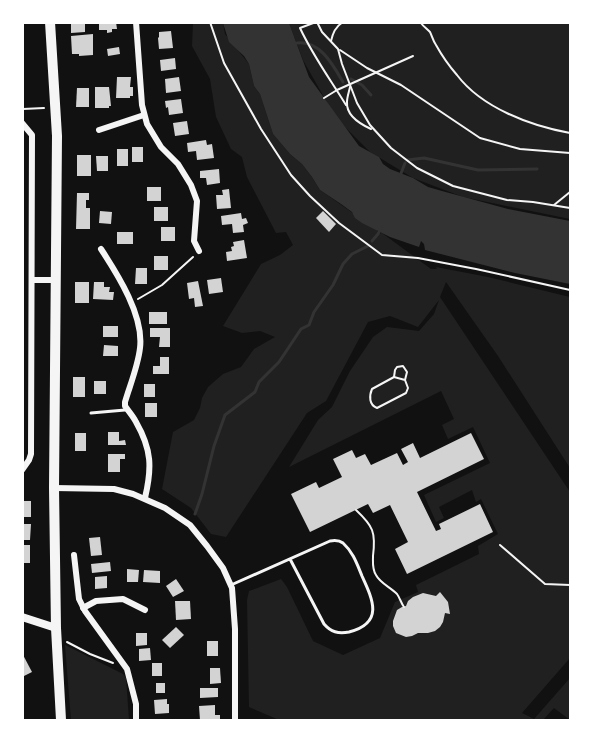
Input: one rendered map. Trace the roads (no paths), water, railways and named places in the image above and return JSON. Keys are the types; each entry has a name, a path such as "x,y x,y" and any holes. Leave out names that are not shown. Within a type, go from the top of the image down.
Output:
{"main road":[{"path":"50,22 56,107 54,488 56,632 61,720"}],"street":[{"path":"136,22 144,115 161,147 178,164 191,185 197,201 194,241 199,251"},
{"path":"99,130 144,115"},
{"path":"22,123 32,135 31,454 22,470"},
{"path":"101,249 123,284 139,330 140,347 125,402 127,410 135,419 142,434 149,454 150,471 145,498"},
{"path":"32,280 56,280"},
{"path":"54,488 114,489 145,498 190,525 223,568 231,585 235,629 235,720"},
{"path":"75,555 79,599 127,669 136,704 136,720"},
{"path":"83,608 96,601 123,599 145,610"},
{"path":"22,617 56,632"}],"lane":[{"path":"91,413 127,410"},
{"path":"231,585 330,541 336,540 342,542 352,553 373,603 373,614 365,625 340,634 329,630 290,559"}],"waterway":[{"path":"297,43 312,45 325,55 343,82"},
{"path":"351,79 362,85 371,95"},
{"path":"407,160 424,158 478,170 537,169"},
{"path":"400,176 405,163"},
{"path":"372,241 381,228"},
{"path":"195,514 225,415 255,392 259,382 279,362 301,329 309,325 314,312 333,285 343,264 352,254 368,246"}]}
